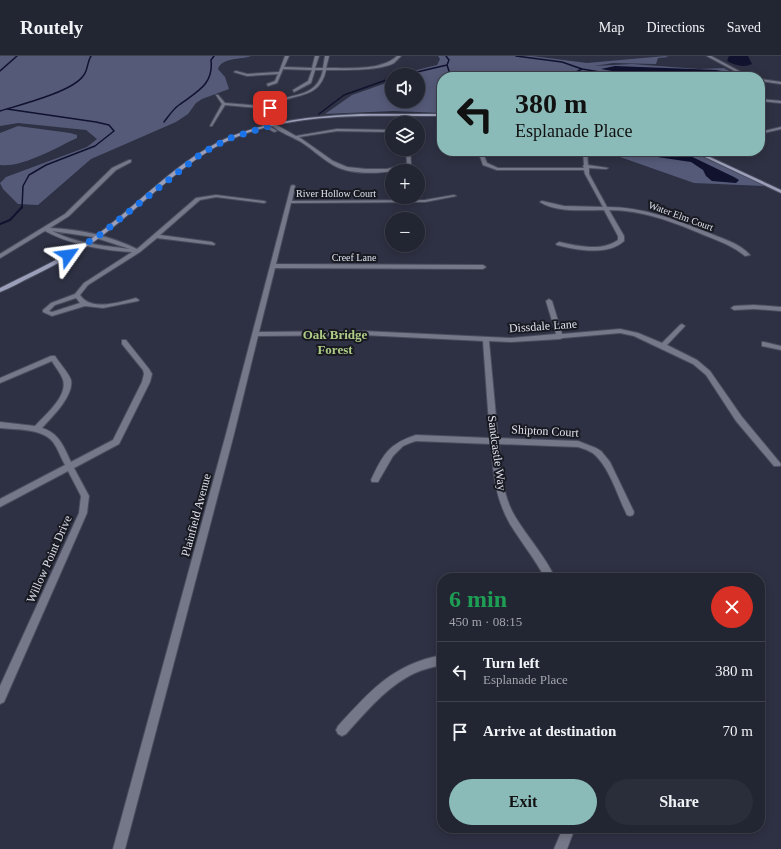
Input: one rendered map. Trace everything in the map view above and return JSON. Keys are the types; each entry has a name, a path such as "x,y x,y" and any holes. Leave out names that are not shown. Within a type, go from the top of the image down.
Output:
{"street":[{"path":"268,85 276,82 287,56"},
{"path":"283,132 279,132 261,123 258,113 263,106 276,98 301,89 310,82 318,56"},
{"path":"327,56 320,83 310,90 282,100 270,108 266,113 272,125 295,137 340,166 351,170 403,168 409,163 408,156"},
{"path":"281,68 375,68 394,62 399,56"},
{"path":"709,56 739,72"},
{"path":"236,72 247,75 280,73"},
{"path":"765,81 781,83"},
{"path":"310,82 320,83"},
{"path":"217,96 224,104 263,106 270,108"},
{"path":"765,100 781,102"},
{"path":"210,125 224,104"},
{"path":"0,290 89,243 202,153 230,138 266,126 301,119 341,115 437,115"},
{"path":"765,133 781,128"},
{"path":"295,137 337,130 385,131"},
{"path":"771,131 781,135"},
{"path":"482,156 485,164 497,169 606,168"},
{"path":"559,244 596,247 612,246 619,243 620,236 594,188 586,168 585,156"},
{"path":"709,156 781,192"},
{"path":"710,156 781,187"},
{"path":"0,256 73,210 114,169 129,161"},
{"name":"Plainfield Avenue","path":"119,849 256,334 293,186"},
{"path":"136,300 111,305 83,304 52,314 45,311 53,304 77,295 86,284 138,251 198,199 216,196 264,202"},
{"name":"River Hollow Court","path":"289,202 425,201 454,196"},
{"name":"Water Elm Court","path":"542,202 562,208 625,208 646,212 728,243 740,249 747,255"},
{"path":"45,229 59,229 132,247 138,251"},
{"path":"45,229 51,234 89,243 128,251 138,251"},
{"path":"156,236 212,244"},
{"name":"Creef Lane","path":"273,266 483,267"},
{"path":"77,295 83,304"},
{"path":"549,301 560,337"},
{"path":"734,308 754,307 781,309"},
{"path":"663,346 682,326"},
{"name":"Dissdale Lane","path":"256,334 363,333 486,339 560,337 620,332 640,336 695,362 708,373 739,419 777,464"},
{"name":"Sandcastle Way","path":"486,339 493,441 498,481 504,500 513,520 540,557 548,573"},
{"path":"0,503 116,442 146,382 148,374 146,369 124,342"},
{"path":"764,344 781,348"},
{"path":"0,381 53,358 67,380 67,389 56,408 37,429"},
{"name":"Willow Point Drive","path":"0,425 37,429 46,432 56,440 71,466 85,496 83,513 0,698"},
{"name":"Shipton Court","path":"375,480 390,452 398,445 408,440 423,437 578,444 589,447 598,453 604,461 630,512"},
{"path":"342,730 382,689 399,674 419,664 437,661"},
{"path":"560,849 568,833"}],"shaded area":[{"path":"0,56 251,56 223,62 220,65 218,69 225,77 229,89 202,99 196,103 188,114 176,122 91,159 38,205 18,204 3,189 0,183 6,177 87,147 97,139 86,130 18,123 0,126"},
{"path":"438,56 532,56 587,63 665,56 669,57 658,58 656,64 613,63 594,66 632,64 699,69 724,68 731,72 437,72 437,113 393,111 325,114 352,95 385,83 385,108 425,108 425,68 437,65 440,59"},
{"path":"729,56 748,56 752,64 739,66 733,64 727,61"},
{"path":"615,66 716,70 727,72 618,72 601,69"},
{"path":"18,126 70,133 77,135 77,138 30,160 9,165 0,165 0,133"},
{"path":"617,156 702,156 767,186 694,183"},
{"path":"651,156 690,156 739,180 736,183 712,181 706,176 703,170 691,162"}],"waterway":[{"path":"0,71 17,56"},
{"path":"0,111 57,93 77,82 85,74 91,56"},
{"path":"164,122 179,105 197,92 207,82 210,76 211,60 214,56"},
{"path":"446,56 449,60 447,65"},
{"path":"516,56 562,62 582,69"},
{"path":"425,70 447,65"},
{"path":"447,65 449,72"},
{"path":"576,72 582,69"},
{"path":"582,69 600,72"},
{"path":"319,114 344,95 385,80"},
{"path":"7,109 96,122 109,125 114,131 95,146 46,165 29,175 23,186 22,208"},
{"path":"0,224 10,220 22,207"}],"district":[{"name":"Oak Bridge Forest","path":"335,342"}],"route":[{"path":"68,255 101,234 202,153 230,138 272,125 266,113 270,108"}]}
